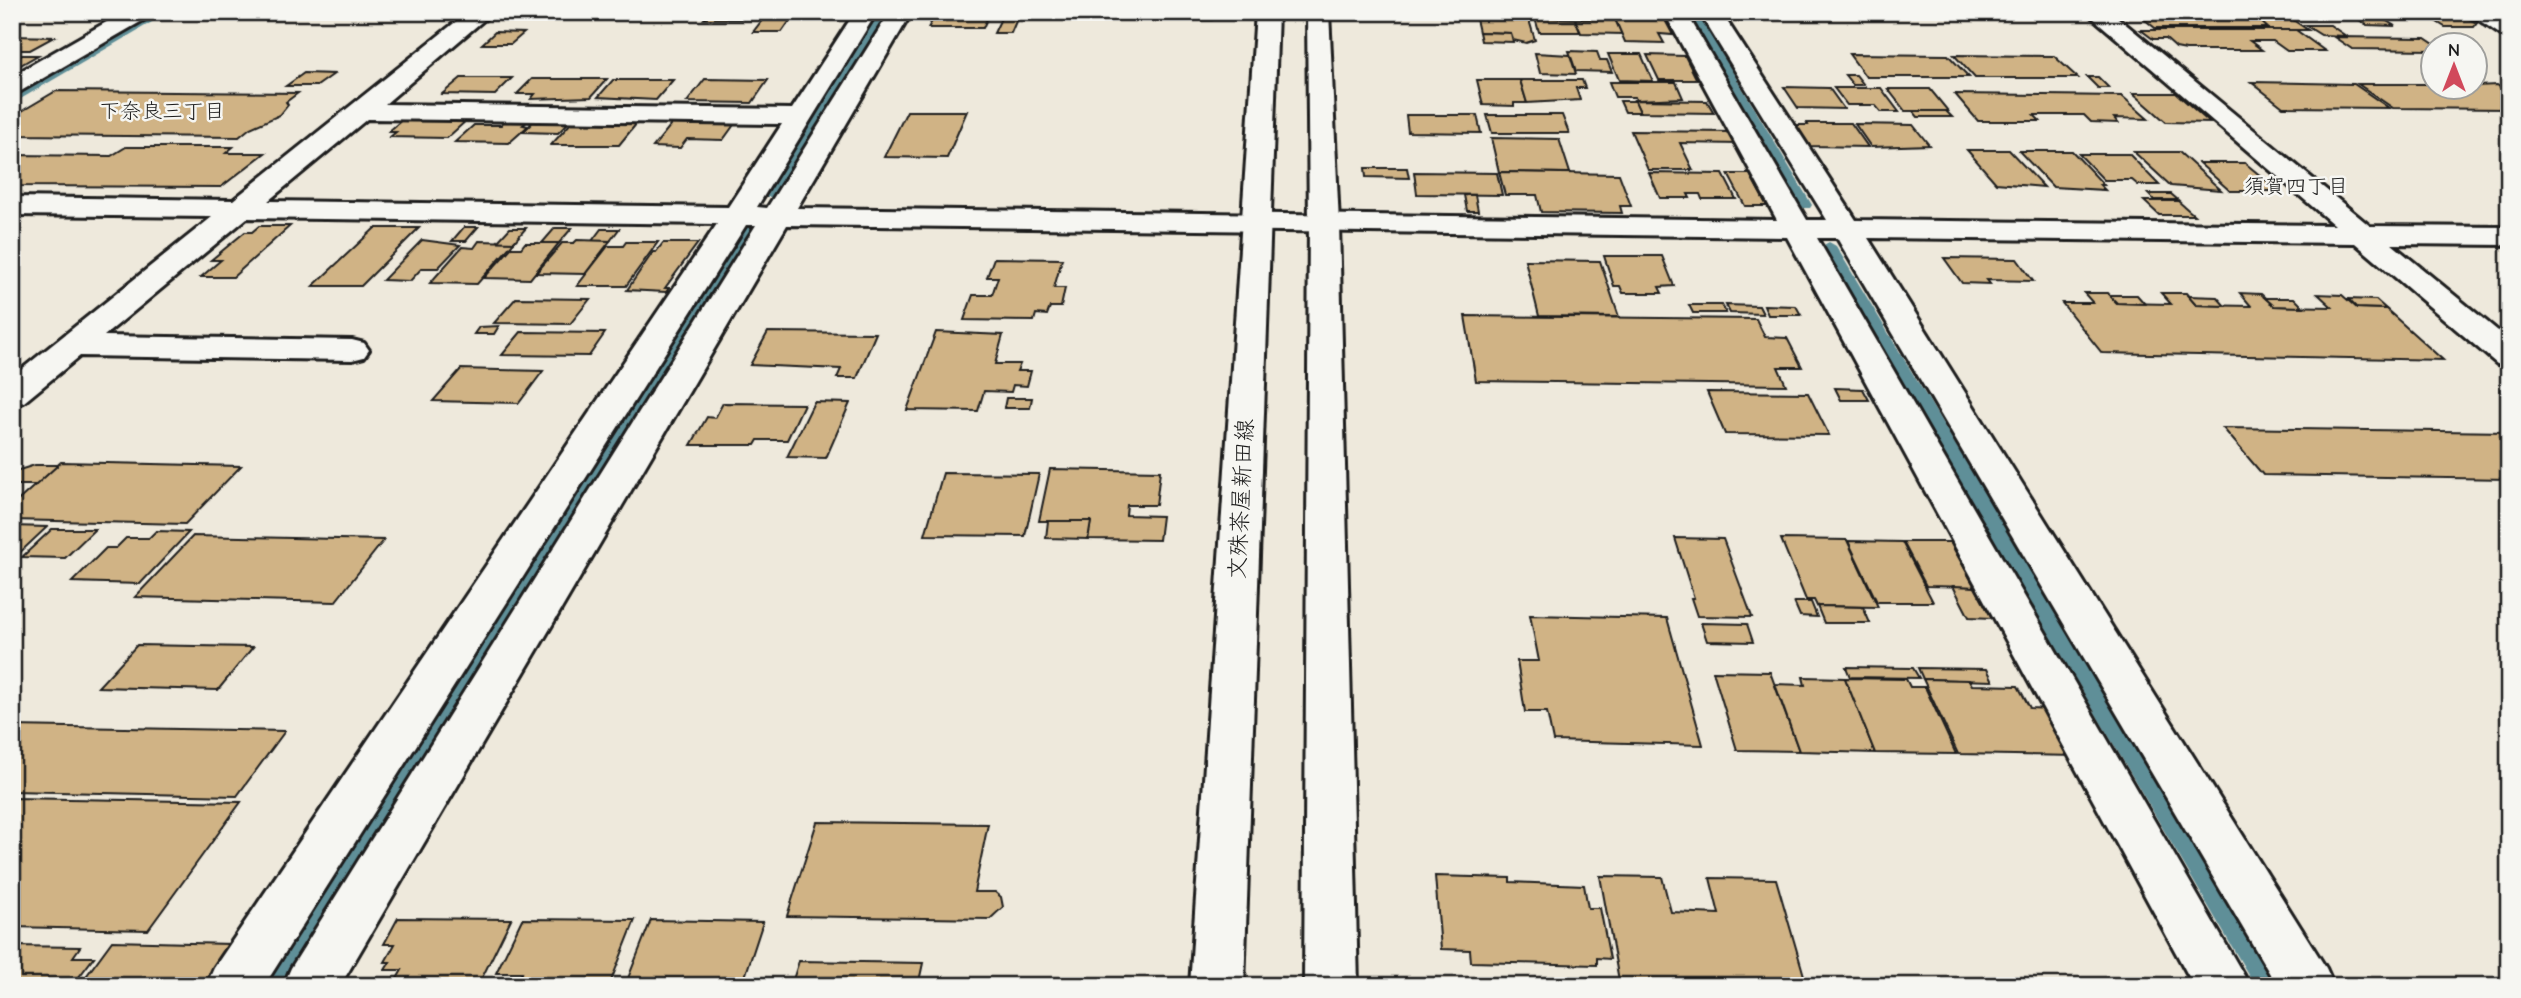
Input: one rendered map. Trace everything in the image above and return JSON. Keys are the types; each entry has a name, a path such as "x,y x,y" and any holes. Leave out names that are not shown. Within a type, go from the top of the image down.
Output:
{"street":[{"path":"12,86 141,12"},
{"path":"12,395 482,12"},
{"path":"233,986 737,216 866,12"},
{"path":"310,986 901,12"},
{"name":"文殊茶屋新田線","path":"1217,986 1267,12"},
{"path":"1318,12 1324,224 1331,986"},
{"path":"1675,12 1794,229 2223,986"},
{"path":"1710,12 1847,229 2307,986"},
{"path":"2097,12 2509,357"},
{"path":"2478,12 2509,30"},
{"path":"361,111 799,117"},
{"path":"12,206 1324,224 2509,236"},
{"path":"73,346 352,350"}],"building":[{"path":"703,12 778,12 774,18 704,19 707,16 700,16"},
{"path":"924,12 990,12 983,28 928,28 935,16 922,16"},
{"path":"1004,12 1020,12 1011,33 994,33"},
{"path":"1159,12 1213,12 1212,20 1158,20"},
{"path":"2138,14 2252,15 2271,28 2155,28"},
{"path":"2353,16 2380,17 2395,26 2367,25"},
{"path":"2429,17 2466,17 2477,23 2474,27 2445,27"},
{"path":"1535,18 1575,19 1580,32 1539,32"},
{"path":"763,19 791,19 782,32 753,32"},
{"path":"1476,19 1529,20 1535,40 1526,43 1513,40 1511,33 1479,32"},
{"path":"1575,19 1615,19 1622,34 1581,33"},
{"path":"1615,19 1665,20 1673,35 1659,34 1664,43 1625,42"},
{"path":"2259,20 2293,20 2308,30 2270,30"},
{"path":"2305,25 2330,25 2346,36 2321,35"},
{"path":"2141,30 2296,30 2325,51 2287,51 2273,41 2250,41 2262,50 2186,50 2176,48 2166,39 2153,39"},
{"path":"495,32 524,33 511,44 482,44"},
{"path":"1479,32 1511,33 1513,42 1481,41"},
{"path":"12,36 54,37 30,50 12,50"},
{"path":"2334,37 2420,38 2420,50 2352,49"},
{"path":"1569,51 1597,52 1600,60 1607,60 1612,72 1576,71"},
{"path":"1535,53 1570,55 1576,74 1540,73"},
{"path":"1608,54 1641,54 1653,81 1619,80"},
{"path":"1849,54 1948,55 1969,77 1866,77"},
{"path":"12,55 38,55 12,67"},
{"path":"1647,55 1685,56 1697,80 1659,80"},
{"path":"1954,55 2054,56 2078,78 1975,78"},
{"path":"304,73 334,74 317,86 286,86"},
{"path":"1845,75 1856,75 1864,85 1853,85"},
{"path":"2087,77 2098,77 2109,88 2098,88"},
{"path":"461,78 512,78 495,95 442,94"},
{"path":"532,79 607,79 591,97 531,99 535,94 517,94"},
{"path":"705,79 768,80 752,103 687,102"},
{"path":"613,80 673,80 656,100 598,97"},
{"path":"1477,80 1520,80 1527,103 1514,103 1514,106 1483,105"},
{"path":"1520,80 1582,80 1585,88 1576,88 1580,100 1527,103"},
{"path":"1609,82 1676,82 1683,98 1636,100 1635,97 1615,97"},
{"path":"2251,82 2354,84 2389,108 2283,107"},
{"path":"2358,84 2420,84 2420,102 2490,102 2490,85 2497,85 2509,93 2509,109 2393,108"},
{"path":"1784,87 1829,88 1844,109 1798,108"},
{"path":"1834,88 1881,88 1899,112 1881,112 1875,105 1847,105"},
{"path":"1888,89 1930,89 1948,111 1905,111"},
{"path":"56,91 298,93 286,102 288,105 280,115 250,128 239,137 12,135 12,117"},
{"path":"2133,93 2176,93 2210,123 2166,122"},
{"path":"1955,94 2122,96 2148,119 2114,118 2118,123 2091,122 2084,115 2034,115 2040,121 1978,121"},
{"path":"1634,100 1707,101 1714,113 1640,112"},
{"path":"1620,101 1635,101 1640,112 1625,112"},
{"path":"907,111 967,111 947,158 884,157"},
{"path":"1913,111 1946,111 1952,117 1918,117"},
{"path":"1406,115 1477,115 1481,133 1408,132"},
{"path":"1487,115 1562,115 1569,133 1492,133"},
{"path":"403,119 467,120 447,138 390,137 396,132 388,132"},
{"path":"536,119 572,119 558,133 523,132"},
{"path":"592,120 637,123 619,145 551,145 571,123 590,123"},
{"path":"504,121 527,122 523,125 528,126 509,143 455,142 474,125 501,125"},
{"path":"674,121 736,122 723,140 687,139 680,148 653,147"},
{"path":"1807,123 1851,123 1868,147 1808,146 1794,125 1808,125"},
{"path":"1855,124 1913,125 1929,145 1871,147"},
{"path":"1631,131 1732,132 1739,144 1680,143 1693,170 1648,170"},
{"path":"1491,138 1559,139 1570,173 1499,172"},
{"path":"126,147 233,147 226,153 265,153 221,187 12,186 12,155 111,156"},
{"path":"1967,150 2009,150 2044,187 1996,183"},
{"path":"2019,151 2072,151 2104,185 2100,185 2105,190 2053,187"},
{"path":"2134,152 2179,152 2221,190 2171,186"},
{"path":"2079,154 2129,154 2159,185 2138,185 2132,180 2104,180"},
{"path":"2199,163 2245,163 2279,191 2230,191"},
{"path":"1365,168 1407,168 1409,178 1366,177"},
{"path":"1414,172 1497,173 1502,195 1417,194"},
{"path":"1499,172 1619,174 1631,206 1620,206 1622,213 1541,212 1537,195 1505,195"},
{"path":"1649,173 1723,174 1736,199 1702,199 1700,194 1688,194 1690,198 1660,198"},
{"path":"1728,174 1750,174 1767,206 1745,206"},
{"path":"2148,194 2171,194 2178,200 2154,200"},
{"path":"1464,195 1475,195 1478,211 1467,211"},
{"path":"2144,201 2178,201 2194,215 2159,215"},
{"path":"259,226 290,226 233,277 201,277 221,260 211,260 245,232 252,232"},
{"path":"464,227 478,227 466,241 452,241"},
{"path":"375,228 419,228 361,286 313,286"},
{"path":"510,228 526,228 514,242 497,242"},
{"path":"555,228 572,228 559,243 542,243"},
{"path":"601,229 619,229 610,241 592,241"},
{"path":"422,240 460,245 438,268 422,268 410,281 383,280"},
{"path":"577,240 610,241 585,274 536,273 562,243 574,243"},
{"path":"479,241 514,242 477,284 430,283 462,247 474,248"},
{"path":"626,242 658,242 626,286 577,286 608,246 623,246"},
{"path":"525,243 559,243 530,279 484,278 511,248 521,248"},
{"path":"663,243 698,243 665,288 669,288 666,292 627,290 653,252"},
{"path":"1604,256 1662,256 1674,286 1659,287 1662,293 1623,293 1620,286 1614,286"},
{"path":"994,258 1062,259 1054,288 1065,288 1061,307 1050,307 1047,315 1036,314 1034,321 964,320 973,295 992,295 998,277 987,277"},
{"path":"1944,258 2017,259 2033,281 1987,280 1990,284 1962,283"},
{"path":"1525,260 1600,261 1619,317 1539,316"},
{"path":"2084,293 2108,293 2117,303 2171,304 2161,293 2186,293 2196,305 2251,306 2240,293 2261,294 2274,306 2332,307 2318,294 2342,295 2357,308 2386,309 2443,360 2102,353 2062,303 2093,303"},
{"path":"2109,295 2137,295 2145,304 2117,303"},
{"path":"2188,296 2217,297 2225,306 2196,305"},
{"path":"516,298 590,299 570,324 494,323"},
{"path":"2265,298 2294,298 2303,307 2274,306"},
{"path":"2348,299 2376,300 2386,309 2357,308"},
{"path":"1689,305 1722,305 1726,313 1693,313"},
{"path":"1726,305 1759,306 1763,314 1730,313"},
{"path":"1764,305 1796,306 1801,315 1768,315"},
{"path":"1465,316 1756,319 1765,337 1787,338 1802,367 1778,367 1786,385 1476,381"},
{"path":"499,326 494,334 474,334 479,327"},
{"path":"521,332 605,333 589,356 502,355"},
{"path":"768,332 876,333 857,378 837,378 841,369 750,365"},
{"path":"936,332 1003,335 995,364 1020,364 1017,371 1031,371 1027,386 1013,385 1011,392 984,391 978,411 907,410"},
{"path":"461,369 543,371 519,403 433,401"},
{"path":"1835,388 1863,389 1869,400 1841,400"},
{"path":"1707,392 1808,393 1829,435 1725,434"},
{"path":"1006,398 1032,398 1030,408 1004,408"},
{"path":"814,402 850,403 826,458 787,457"},
{"path":"723,403 804,404 787,440 758,440 755,445 691,445 707,417 715,418"},
{"path":"2223,428 2509,432 2509,479 2263,475"},
{"path":"61,462 241,466 185,524 12,520 12,506"},
{"path":"35,465 58,465 36,485 12,485 12,473 16,471"},
{"path":"1050,469 1160,471 1156,505 1127,505 1126,515 1162,516 1159,540 1088,539 1091,521 1039,521"},
{"path":"943,473 1039,474 1025,536 925,535"},
{"path":"1048,521 1091,521 1088,539 1046,538"},
{"path":"12,526 47,527 12,560"},
{"path":"52,529 95,529 65,558 22,557"},
{"path":"156,531 189,532 140,584 72,582 106,548 116,548 126,538 149,538"},
{"path":"193,536 384,540 335,602 135,597"},
{"path":"1675,538 1723,539 1752,617 1697,616"},
{"path":"1781,539 1847,540 1878,607 1817,606 1814,600 1806,600"},
{"path":"1848,541 1902,542 1933,602 1877,602"},
{"path":"1903,542 1950,542 1975,587 1926,586"},
{"path":"1953,586 1975,587 1992,618 1969,617"},
{"path":"1794,602 1811,602 1817,617 1800,616"},
{"path":"1817,606 1863,607 1870,623 1824,623"},
{"path":"1530,615 1667,618 1703,745 1553,741 1547,712 1525,712 1517,661 1539,661"},
{"path":"1701,623 1747,624 1753,642 1707,641"},
{"path":"137,645 253,647 218,690 98,687"},
{"path":"1846,667 1913,668 1919,678 1850,677"},
{"path":"1918,668 1987,669 1993,681 1923,679"},
{"path":"1713,671 1770,672 1799,751 1737,750"},
{"path":"1803,677 1845,678 1875,753 1799,751 1775,684 1805,685"},
{"path":"1845,678 1906,679 1910,687 1925,687 1956,754 1875,753"},
{"path":"1923,679 1969,680 1972,685 2018,686 2030,708 2050,709 2076,756 1958,754"},
{"path":"12,726 285,731 237,796 12,791"},
{"path":"12,798 241,802 148,930 12,927"},
{"path":"817,822 988,824 974,892 995,892 1001,897 1003,907 990,919 787,916"},
{"path":"1435,876 1510,878 1510,882 1584,885 1588,908 1600,908 1610,959 1597,958 1597,965 1471,962 1470,950 1441,949"},
{"path":"1600,876 1662,877 1671,912 1719,914 1710,878 1776,879 1807,986 1620,986"},
{"path":"398,918 511,919 478,986 393,986 402,970 385,970 390,962 385,962 395,944 384,944"},
{"path":"522,919 635,920 609,986 516,986 522,973 496,973"},
{"path":"651,920 763,922 742,986 625,986"},
{"path":"112,941 230,944 202,986 79,986"},
{"path":"12,946 80,947 73,957 94,957 72,986 12,986"},
{"path":"799,961 923,963 918,986 791,986"}],"waterway":[{"path":"12,101 164,12"},
{"path":"769,194 883,12"},
{"path":"1692,12 1805,205"},
{"path":"273,986 748,227"},
{"path":"1829,246 2269,986"}],"district":[{"name":"下奈良三丁目","path":"162,111"},
{"name":"須賀四丁目","path":"2296,186"}]}
